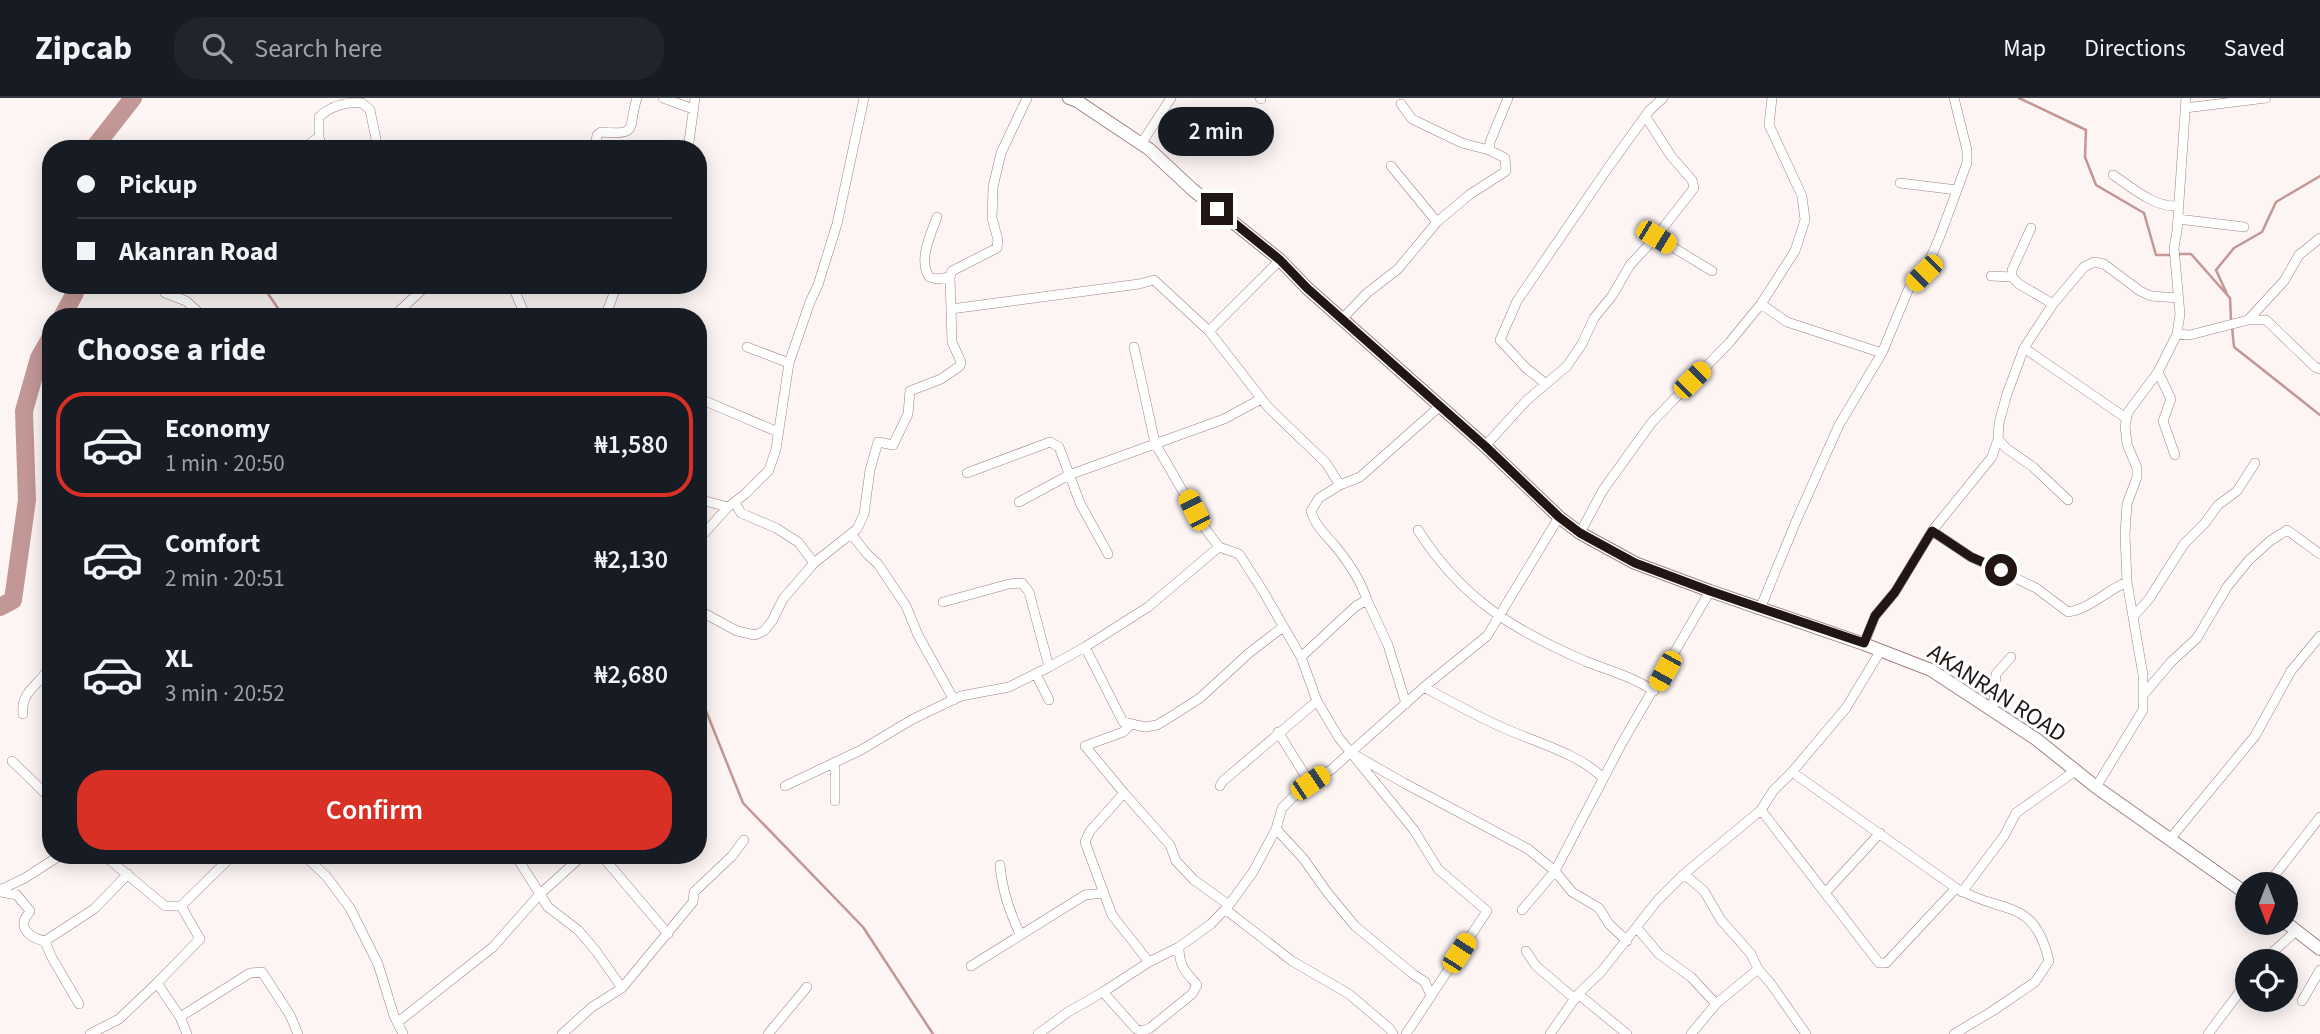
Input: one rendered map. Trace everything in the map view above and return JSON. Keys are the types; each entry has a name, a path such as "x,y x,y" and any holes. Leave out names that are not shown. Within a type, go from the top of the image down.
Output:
{"main road":[{"name":"AKANRAN ROAD","path":"1074,99 1149,149 1193,190 1280,260 1559,517 1580,533 1635,563 1760,609 1864,643 1931,670 2036,739 2075,771 2235,885"},
{"path":"2298,932 2320,948"}],"street":[{"path":"596,140 601,132 621,134 630,130 637,98"},
{"path":"663,98 693,109"},
{"path":"689,140 695,98"},
{"path":"707,531 769,470 776,449 789,363 837,224 864,98"},
{"path":"707,615 737,631 755,635 764,631 783,599 814,563 852,535 864,514 870,470 878,442 893,445 908,414 909,391 941,379 960,366 961,362 952,342 950,277 953,271 997,247 998,240 992,218 993,187 1001,153 1027,98"},
{"path":"1141,144 1171,98"},
{"path":"1489,150 1508,98"},
{"path":"1546,384 1525,368 1500,340 1517,301 1646,117 1663,98"},
{"path":"1580,533 1603,490 1652,422 1729,343 1761,304 1795,251 1805,220 1802,196 1769,125 1772,98"},
{"path":"1760,609 1839,425 1882,353 1909,288 1924,273 1957,190 1967,163 1967,150 1954,98"},
{"path":"2096,786 2143,710 2143,675 2127,582 2127,504 2137,477 2137,468 2127,444 2126,418 2158,372 2177,334 2180,314 2174,252 2185,103 2266,98"},
{"path":"320,140 319,117 324,112 348,102 362,103 370,110 376,140"},
{"path":"1342,319 1367,293 1398,269 1437,222 1469,195 1506,171 1505,158 1489,150 1462,143 1412,119 1401,104"},
{"path":"1485,446 1527,400 1567,366 1582,344 1594,318 1612,296 1630,265 1694,188 1692,180 1671,156 1646,117"},
{"path":"315,140 319,137"},
{"path":"1391,166 1437,222"},
{"path":"2113,176 2156,203 2168,207 2177,206"},
{"path":"1900,183 1957,190"},
{"path":"937,217 926,249 926,271 929,277 937,279 950,277"},
{"path":"2178,219 2244,228"},
{"path":"2012,277 2012,270 2031,228"},
{"path":"1656,237 1713,271"},
{"path":"2248,320 2284,281 2299,255 2320,238"},
{"path":"1209,331 1280,260"},
{"path":"1864,643 1875,616 1895,592 1932,531 1992,457 2007,394 2024,348 2053,304 2084,267 2094,262 2104,264 2140,291 2151,296 2178,298"},
{"path":"1991,276 2012,277 2053,304"},
{"path":"951,309 1154,280 1209,331 1261,399 1326,463 1340,485"},
{"path":"168,294 186,301 194,308"},
{"path":"402,308 417,294"},
{"path":"1761,304 1787,322 1882,353"},
{"path":"2177,334 2190,334 2248,320 2266,320 2320,369"},
{"path":"747,347 789,363"},
{"path":"1134,347 1155,443 1201,523 1219,547 1239,554 1264,591 1301,657 1317,701 1339,738 1413,830 1438,869 1487,911 1406,1034"},
{"path":"2024,348 2126,418"},
{"path":"2158,372 2171,399 2163,421 2175,455"},
{"path":"1019,502 1069,475 1239,412 1261,399"},
{"path":"707,402 778,432"},
{"path":"1406,704 1388,645 1359,580 1314,522 1311,511 1319,498 1360,477 1439,407"},
{"path":"1998,439 2068,500"},
{"path":"967,473 1050,443 1059,447 1080,503 1108,554"},
{"path":"2133,617 2149,599 2184,544 2218,505 2237,491 2255,463"},
{"path":"707,501 732,505 741,513 799,541 814,563"},
{"path":"1038,1034 1068,1012 1149,962 1179,947 1211,924 1253,872 1276,829 1282,808 1310,783 1332,769 1424,687 1487,636 1559,517"},
{"path":"1418,530 1432,552 1477,599 1500,618 1538,640 1590,663 1634,678 1654,691"},
{"path":"2144,694 2171,662 2197,638 2234,578 2270,541 2287,530 2320,554"},
{"path":"1932,531 1971,557 2036,588 2068,612 2080,610 2127,582"},
{"path":"852,535 878,564 906,606 918,635 954,699"},
{"path":"785,786 861,750 913,719 954,699 1009,687 1049,667 1148,607 1219,547"},
{"path":"943,602 1022,583 1029,592 1049,667"},
{"path":"1522,910 1555,871 1603,778 1710,591"},
{"path":"1301,657 1356,606 1367,600"},
{"path":"1085,647 1123,722 1145,727 1157,725 1200,698 1248,653 1283,627"},
{"path":"2170,839 2255,736 2291,671 2320,636"},
{"path":"1550,1034 1576,997 1601,972 1657,901 1684,874 1761,810 1773,790 1792,772 1846,708 1881,650"},
{"path":"1993,711 1996,674 2011,657"},
{"path":"1036,674 1049,699"},
{"path":"23,714 22,705 28,690 42,678"},
{"path":"1424,687 1505,729 1577,760 1594,769 1603,778"},
{"path":"1220,786 1278,732 1317,701"},
{"path":"1131,724 1123,732 1085,746 1170,845 1176,861 1194,880 1292,961 1349,994 1393,1034"},
{"path":"1278,732 1310,783"},
{"path":"1350,752 1415,790 1528,849 1555,871 1572,892 1599,908 1609,924 1627,941"},
{"path":"12,761 42,790"},
{"path":"835,762 835,801"},
{"path":"1761,810 1872,955 1880,963 1886,963 1959,890 2004,836 2016,813 2075,771"},
{"path":"1792,772 1959,890 2021,912 2034,924 2045,942 2049,961 2035,982 1954,1034"},
{"path":"1124,793 1090,831 1085,842 1112,915 1149,962"},
{"path":"2277,872 2320,817"},
{"path":"1276,829 1303,858 1355,926 1425,982 1430,996"},
{"path":"1825,893 1880,833"},
{"path":"562,1034 592,1007 622,988 693,902 694,892 732,856 744,840"},
{"path":"0,891 47,864"},
{"path":"115,864 165,906 181,906 224,864"},
{"path":"313,864 327,877 350,908 378,964 394,1016 403,1034"},
{"path":"521,864 548,907 578,930 622,988"},
{"path":"398,1022 493,947 539,895 573,864"},
{"path":"609,864 668,934"},
{"path":"1000,865 1002,888 1008,909 1020,934"},
{"path":"45,941 94,909 128,874"},
{"path":"1684,874 1704,891 1721,920 1751,954 1758,970 1806,1034"},
{"path":"0,891 17,895 30,911 24,926 32,937 45,941"},
{"path":"971,966 1085,895 1104,893"},
{"path":"90,1034 119,1018 200,939 181,906"},
{"path":"1637,928 1660,954 1691,978 1716,1004"},
{"path":"2276,949 2292,935"},
{"path":"45,941 79,1004"},
{"path":"1103,992 1136,1030 1150,1028 1192,994 1197,985 1184,970 1179,959 1179,947"},
{"path":"1526,951 1536,966 1627,1034"},
{"path":"1691,1034 1716,1004 1758,970"},
{"path":"2302,1001 2320,970"},
{"path":"180,1017 250,973 262,972 290,1015 298,1034"},
{"path":"157,983 180,1017 187,1034"},
{"path":"768,1034 807,987"},
{"path":"2208,1034 2235,998"}],"waterway":[{"path":"100,140 133,98"},
{"path":"2019,98 2086,130 2085,157 2096,185 2144,213 2156,255 2171,255"},
{"path":"2227,294 2216,270 2234,248 2262,232 2276,202 2320,176"},
{"path":"2177,254 2191,254 2230,298 2231,320"},
{"path":"67,308 74,294"},
{"path":"268,294 278,308"},
{"path":"2232,327 2234,347 2320,415"},
{"path":"0,607 13,600 27,500 24,411 42,353"},
{"path":"707,713 743,803 863,927 933,1034"}],"route":[{"path":"1217,209 1280,260 1307,288 1485,446 1559,517 1580,533 1635,563 1864,643 1875,616 1895,592 1932,531 1971,557 2001,570"}]}
